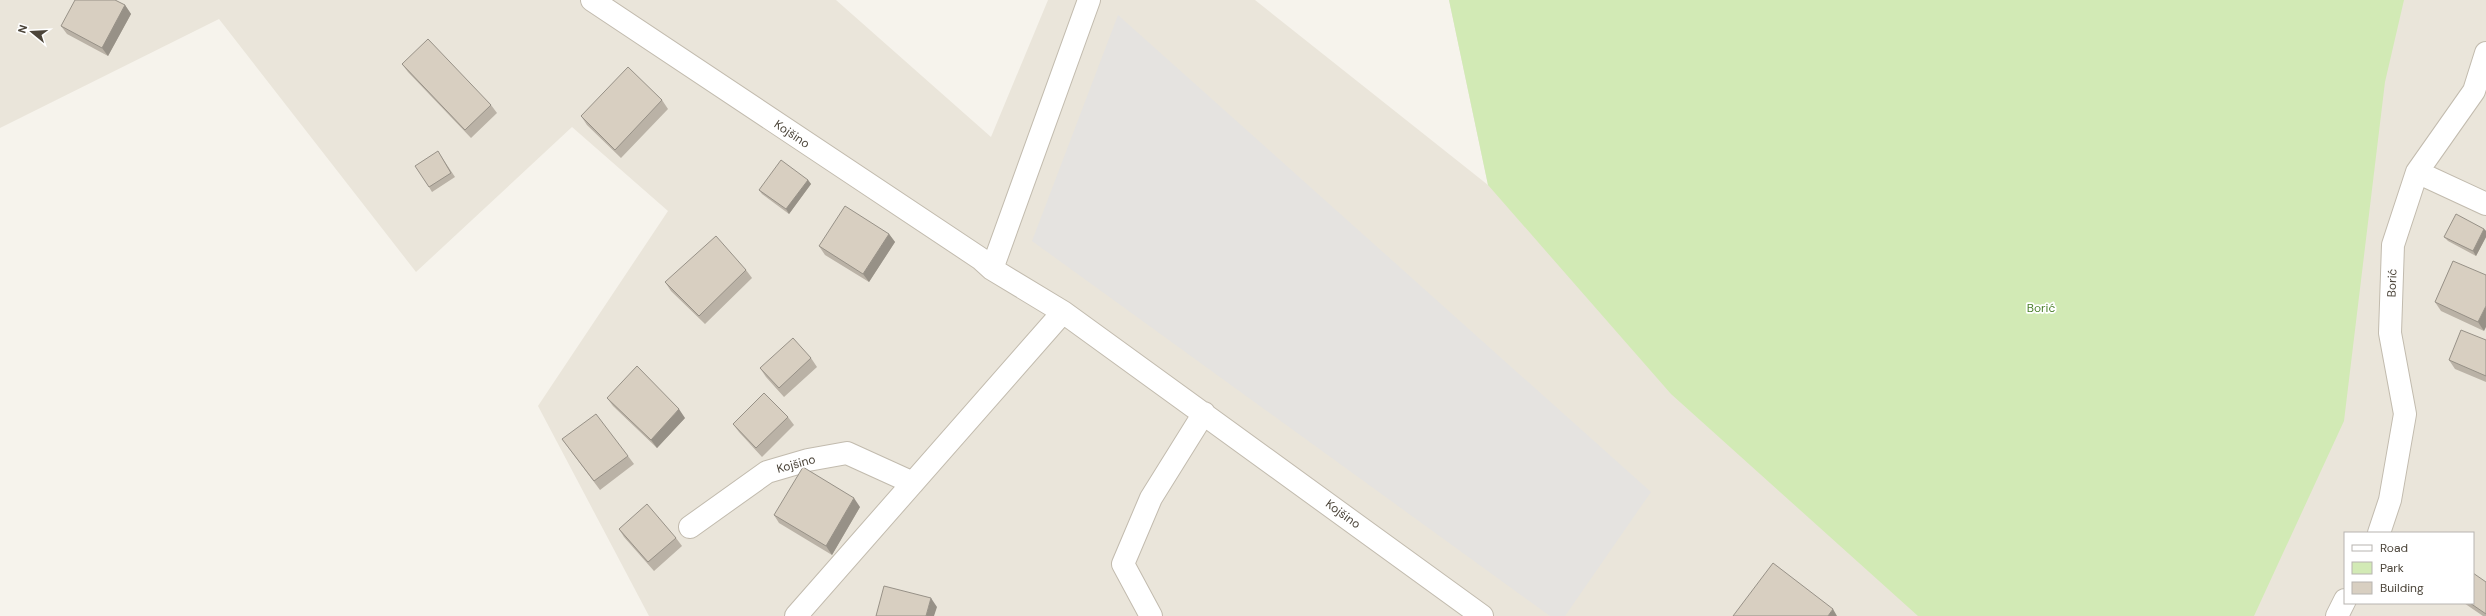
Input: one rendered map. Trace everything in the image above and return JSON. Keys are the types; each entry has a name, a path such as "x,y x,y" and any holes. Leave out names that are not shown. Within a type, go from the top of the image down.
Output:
{"street":[{"name":"Kojšino","path":"592,0 981,260 992,269 1063,312 1482,616"},
{"path":"992,269 1089,0"},
{"name":"Borić","path":"2380,532 2390,500 2405,414 2390,333 2394,245 2417,172 2474,91 2486,53"},
{"path":"2417,172 2486,204"},
{"path":"796,616 1063,312"},
{"path":"1151,616 1123,564 1151,498 1204,413"},
{"name":"Kojšino","path":"690,527 767,472 808,460 847,453 913,483"},
{"path":"2337,616 2344,602"}],"shaded area":[{"path":"0,0 836,0 991,137 1048,0 1255,0 1488,185 1449,0 2486,0 2486,616 649,616 538,406 668,211 572,127 416,272 219,19 0,128"},
{"path":"1118,15 1651,492 1565,616 1550,616 1032,241"}],"green space":[{"name":"Borić","path":"1449,0 2404,0 2385,82 2344,421 2254,616 1918,616 1671,394 1488,185"}],"building":[{"path":"75,0 115,0 125,5 102,48 61,26"},
{"path":"428,39 491,105 465,130 402,64"},
{"path":"628,67 662,100 615,150 581,116"},
{"path":"438,151 451,173 429,187 415,166"},
{"path":"781,160 808,180 786,209 759,190"},
{"path":"845,206 889,234 863,274 819,246"},
{"path":"2456,214 2484,229 2473,251 2444,237"},
{"path":"716,236 746,270 699,316 665,282"},
{"path":"2453,261 2486,275 2486,306 2478,322 2435,302"},
{"path":"2461,330 2486,340 2486,376 2449,360"},
{"path":"793,338 811,358 779,388 760,368"},
{"path":"637,366 679,409 651,440 607,398"},
{"path":"764,393 788,417 756,448 733,424"},
{"path":"596,414 628,456 594,481 562,439"},
{"path":"803,467 854,498 826,546 774,515"},
{"path":"647,504 676,538 648,562 619,529"},
{"path":"1773,563 1833,609 1828,616 1733,616"},
{"path":"2474,574 2486,582 2486,614 2471,604 2474,604"},
{"path":"884,586 931,598 926,616 876,616"}]}
